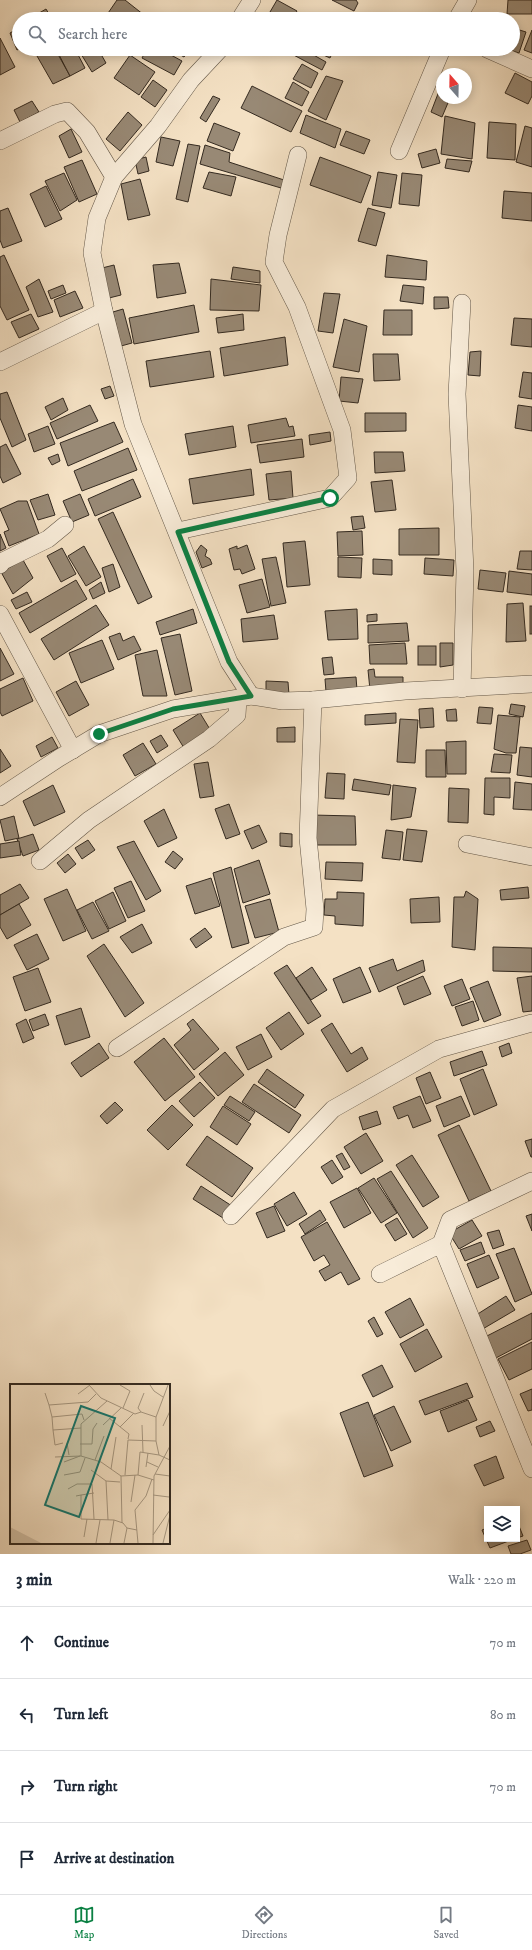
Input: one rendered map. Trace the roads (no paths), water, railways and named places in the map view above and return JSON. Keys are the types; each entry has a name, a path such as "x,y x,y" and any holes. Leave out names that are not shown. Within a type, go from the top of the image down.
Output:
{"street":[{"path":"244,12 252,0"},
{"path":"461,12 468,0"},
{"path":"40,861 89,820 209,739 237,715 245,698 133,424 104,311 92,253 97,218 114,177 158,126 191,80 213,56"},
{"path":"399,151 439,56"},
{"path":"504,56 532,68"},
{"path":"0,141 55,114 67,111 87,132 114,177"},
{"path":"178,532 330,498 348,478 342,430 297,308 274,262 278,235 298,155"},
{"path":"462,303 457,394 465,571 462,689"},
{"path":"0,362 104,311"},
{"path":"0,565 3,561 48,538 65,525"},
{"path":"0,614 73,750"},
{"path":"0,797 99,734 173,709 245,698 283,701 313,700 405,691 532,684"},
{"path":"117,1048 284,937 314,927 315,909 308,838 313,700"},
{"path":"466,844 532,858"},
{"path":"231,1216 333,1110 439,1049 532,1023"},
{"path":"532,1181 450,1220 442,1244 532,1469"},
{"path":"380,1274 442,1244"}]}
